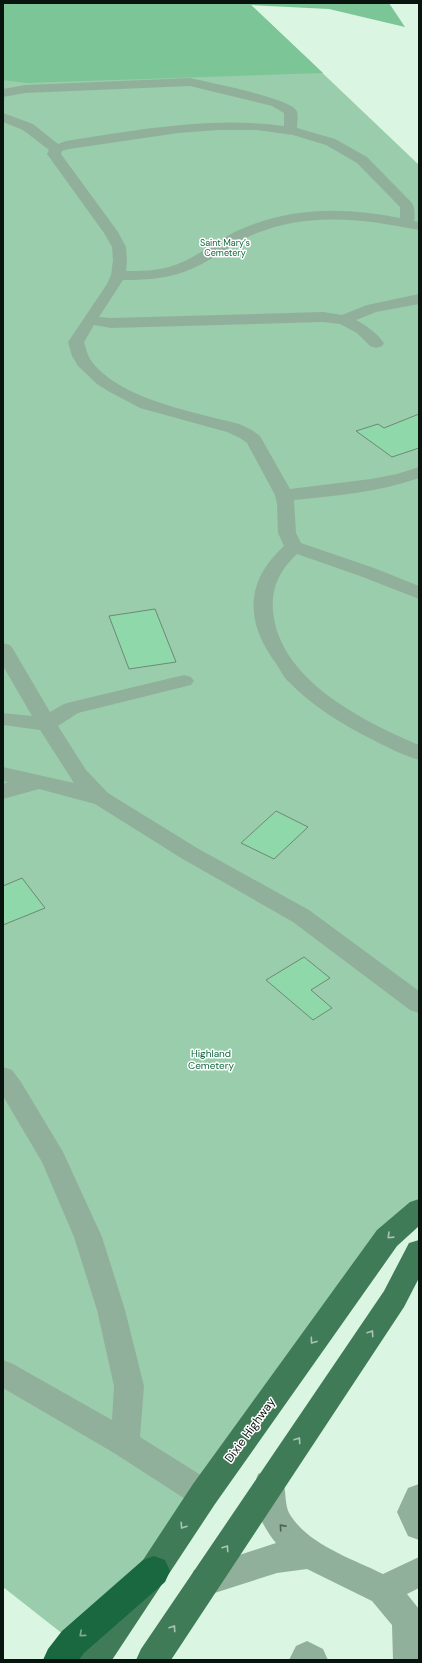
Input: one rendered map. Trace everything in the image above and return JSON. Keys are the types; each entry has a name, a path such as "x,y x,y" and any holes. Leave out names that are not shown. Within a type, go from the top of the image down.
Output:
{"highway":[{"path":"59,1660 73,1642 154,1571"}],"main road":[{"name":"Dixie Highway","path":"93,1660 154,1571 204,1494 387,1238 419,1210"},
{"path":"152,1660 394,1299 419,1251"}],"lane":[{"path":"3,93 25,89 190,82 276,103 291,111 290,131"},
{"path":"3,117 28,127 56,149"},
{"path":"56,149 74,144 205,126 249,126 290,131 329,142 362,160 407,206 408,216 412,224"},
{"path":"56,149 54,154 111,232 119,247 120,260 118,275 114,284 76,342 80,356 84,363 103,381 146,404 233,428 246,434 254,440 284,496 286,504 287,533 294,547 367,572 419,593"},
{"path":"118,275 154,274 179,269 221,245 256,229 292,218 329,214 349,214 376,217 412,224"},
{"path":"344,320 372,308 419,299"},
{"path":"89,320 111,323 323,317 344,320 363,330 376,343"},
{"path":"284,496 377,483 411,476 419,472"},
{"path":"294,547 271,570 267,579 262,603 265,629 272,642 294,676 330,706 379,734 419,753"},
{"path":"3,648 78,775 103,799 189,852 301,916 419,1004"},
{"path":"3,719 47,724 71,708 184,681"},
{"path":"3,774 65,788 103,799"},
{"path":"3,792 16,787 41,782"},
{"path":"3,1077 12,1089 54,1159 88,1237 111,1310 129,1386 125,1443"},
{"path":"3,1373 125,1443 204,1494"},
{"path":"269,1484 270,1504 276,1520 295,1542 309,1554 384,1590 408,1620 409,1660"},
{"path":"419,1498 412,1512 419,1526"},
{"path":"204,1581 277,1558 309,1554"},
{"path":"384,1590 419,1572"},
{"path":"305,1660 307,1657 312,1660"}],"green space":[{"name":"Highland Cemetery","path":"3,3 249,3 419,165 419,1210 204,1494 73,1642 3,1587"},
{"path":"3,3 389,3 405,27 329,9 251,5 323,73 26,83 3,80"}],"building":[{"path":"419,414 419,448 392,457 356,431 378,424 384,428"},
{"path":"155,609 176,662 129,669 109,616"},
{"path":"276,811 308,827 274,859 241,843"},
{"path":"22,878 45,908 3,925 3,886"},
{"path":"304,957 330,978 311,990 332,1008 313,1020 266,980"}],"park label":[{"name":"Saint Mary’s Cemetery","path":"225,248"}]}
